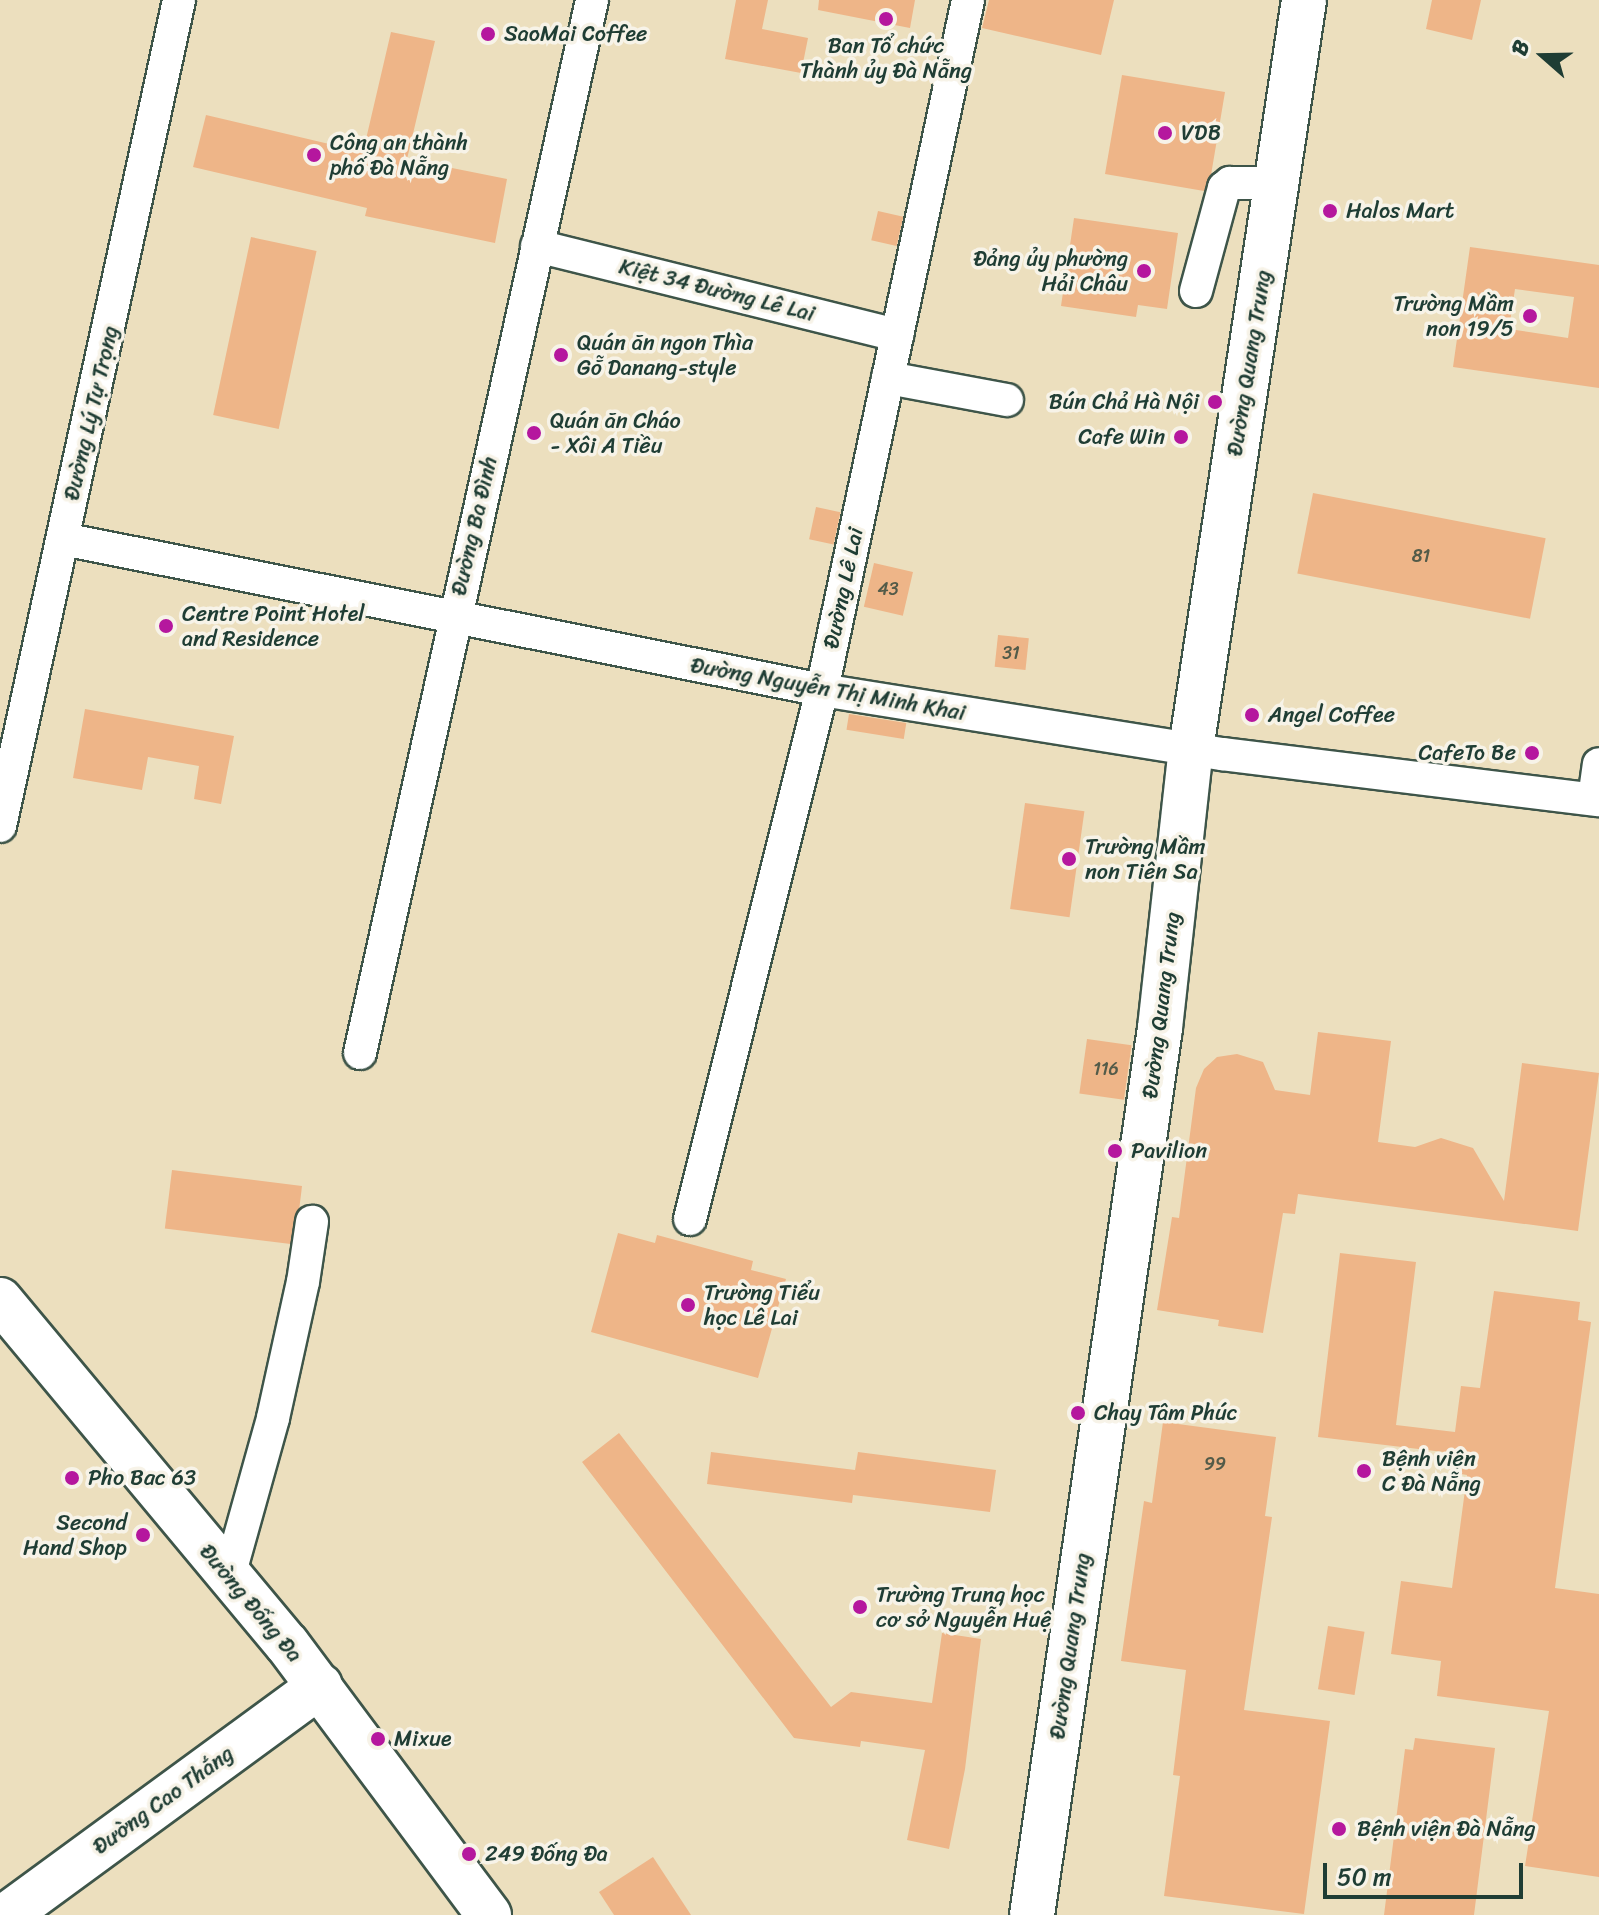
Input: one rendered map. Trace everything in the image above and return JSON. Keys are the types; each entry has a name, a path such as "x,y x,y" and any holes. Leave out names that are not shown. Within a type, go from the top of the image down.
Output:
{"main road":[{"name":"Đường Quang Trung","path":"1032,1915 1160,1028 1191,749 1304,0"},
{"name":"Đường Đống Đa","path":"0,1300 320,1686 489,1915"},
{"name":"Đường Cao Thắng","path":"7,1915 320,1686"}],"street":[{"name":"Đường Lý Tự Trọng","path":"0,826 179,0"},
{"name":"Đường Ba Đình","path":"360,1053 453,619 592,0"},
{"name":"Đường Lê Lai","path":"690,1219 822,690 968,0"},
{"path":"1196,291 1224,188 1230,183 1276,183"},
{"name":"Kiệt 34 Đường Lê Lai","path":"537,246 897,335"},
{"path":"888,378 1007,400"},
{"name":"Đường Nguyễn Thị Minh Khai","path":"63,539 822,690 1191,749 1597,800"},
{"path":"1597,800 1599,764"},
{"path":"229,1576 273,1418 303,1282 312,1222"}],"building":[{"path":"736,0 768,0 762,29 808,38 801,73 725,59"},
{"name":"Ban Tổ chức Thành ủy Đà Nẵng","path":"819,0 915,0 910,28 818,10"},
{"path":"989,0 1114,0 1101,55 982,28"},
{"path":"1432,0 1481,0 1472,40 1426,29"},
{"path":"391,32 435,41 407,159 507,179 495,243 365,216 367,208 193,167 206,115 363,152"},
{"name":"VDB","path":"1122,75 1225,92 1211,175 1204,191 1105,174"},
{"path":"878,211 903,217 897,246 871,240"},
{"path":"1074,218 1178,233 1167,309 1138,305 1136,317 1061,306"},
{"path":"251,237 317,251 279,429 213,415"},
{"name":"Trường Mầm non 19/5","path":"1470,247 1599,265 1599,388 1453,367","holes":["1515,289 1574,297 1568,338 1509,329"]},
{"path":"1313,493 1546,538 1530,619 1297,573"},
{"path":"816,507 840,512 834,544 809,539"},
{"path":"874,563 913,572 903,616 864,607"},
{"path":"998,635 1029,638 1025,670 995,667"},
{"path":"85,709 234,736 221,804 194,799 199,766 148,757 142,790 73,778"},
{"path":"849,714 906,723 904,739 846,730"},
{"path":"1025,803 1084,811 1070,917 1010,909"},
{"path":"1318,1032 1391,1041 1378,1142 1415,1147 1441,1138 1473,1148 1504,1201 1522,1063 1599,1073 1578,1231 1298,1194 1295,1214 1283,1213 1263,1333 1218,1326 1219,1320 1157,1310 1172,1217 1179,1218 1196,1088 1204,1069 1217,1057 1237,1054 1263,1062 1275,1090 1310,1095"},
{"path":"1087,1039 1132,1045 1124,1100 1079,1093"},
{"path":"172,1170 302,1186 295,1245 165,1229"},
{"name":"Trường Tiểu học Lê Lai","path":"618,1233 655,1243 657,1235 753,1261 751,1270 786,1279 758,1378 591,1332"},
{"path":"1340,1253 1416,1262 1396,1425 1455,1432 1461,1386 1480,1388 1494,1291 1580,1302 1578,1320 1591,1322 1555,1588 1599,1594 1599,1877 1525,1866 1549,1711 1437,1696 1441,1661 1391,1654 1401,1581 1452,1588 1467,1475 1449,1472 1452,1453 1318,1437"},
{"path":"1163,1422 1276,1437 1265,1516 1272,1517 1244,1710 1330,1721 1304,1914 1164,1896 1180,1776 1173,1775 1186,1670 1121,1661 1144,1501 1152,1503"},
{"path":"619,1433 831,1707 851,1692 932,1703 942,1633 981,1639 965,1769 949,1849 907,1840 925,1750 861,1741 860,1747 794,1738 582,1462"},
{"path":"711,1452 855,1470 858,1452 996,1470 990,1512 853,1495 852,1503 707,1484"},
{"path":"1328,1626 1365,1632 1355,1695 1318,1689"},
{"path":"1415,1738 1495,1748 1474,1915 1384,1915 1405,1749 1413,1750"},
{"path":"653,1857 691,1915 614,1915 599,1892"}],"place":[{"name":"Ban Tổ chức Thành ủy Đà Nẵng","path":"886,19"},
{"name":"SaoMai Coffee","path":"488,34"},
{"name":"VDB","path":"1165,133"},
{"name":"Công an thành phố Đà Nẵng","path":"314,155"},
{"name":"Halos Mart","path":"1330,211"},
{"name":"Đảng ủy phường Hải Châu","path":"1144,271"},
{"name":"Trường Mầm non 19/5","path":"1530,316"},
{"name":"Quán ăn ngon Thìa Gỗ Danang-style","path":"561,355"},
{"name":"Bún Chả Hà Nội","path":"1215,402"},
{"name":"Quán ăn Cháo - Xôi A Tiều","path":"534,433"},
{"name":"Cafe Win","path":"1181,437"},
{"name":"Centre Point Hotel and Residence","path":"166,626"},
{"name":"Angel Coffee","path":"1252,715"},
{"name":"CafeTo Be","path":"1532,753"},
{"name":"Trường Mầm non Tiên Sa","path":"1069,859"},
{"name":"Pavilion","path":"1115,1151"},
{"name":"Trường Tiểu học Lê Lai","path":"688,1305"},
{"name":"Chay Tâm Phúc","path":"1078,1413"},
{"name":"Bệnh viện C Đà Nẵng","path":"1364,1471"},
{"name":"Pho Bac 63","path":"72,1478"},
{"name":"Second Hand Shop","path":"143,1535"},
{"name":"Trường Trung học cơ sở Nguyễn Huệ","path":"860,1607"},
{"name":"Mixue","path":"378,1739"},
{"name":"Bệnh viện Đà Nẵng","path":"1339,1829"},
{"name":"249 Đống Đa","path":"469,1854"}]}
